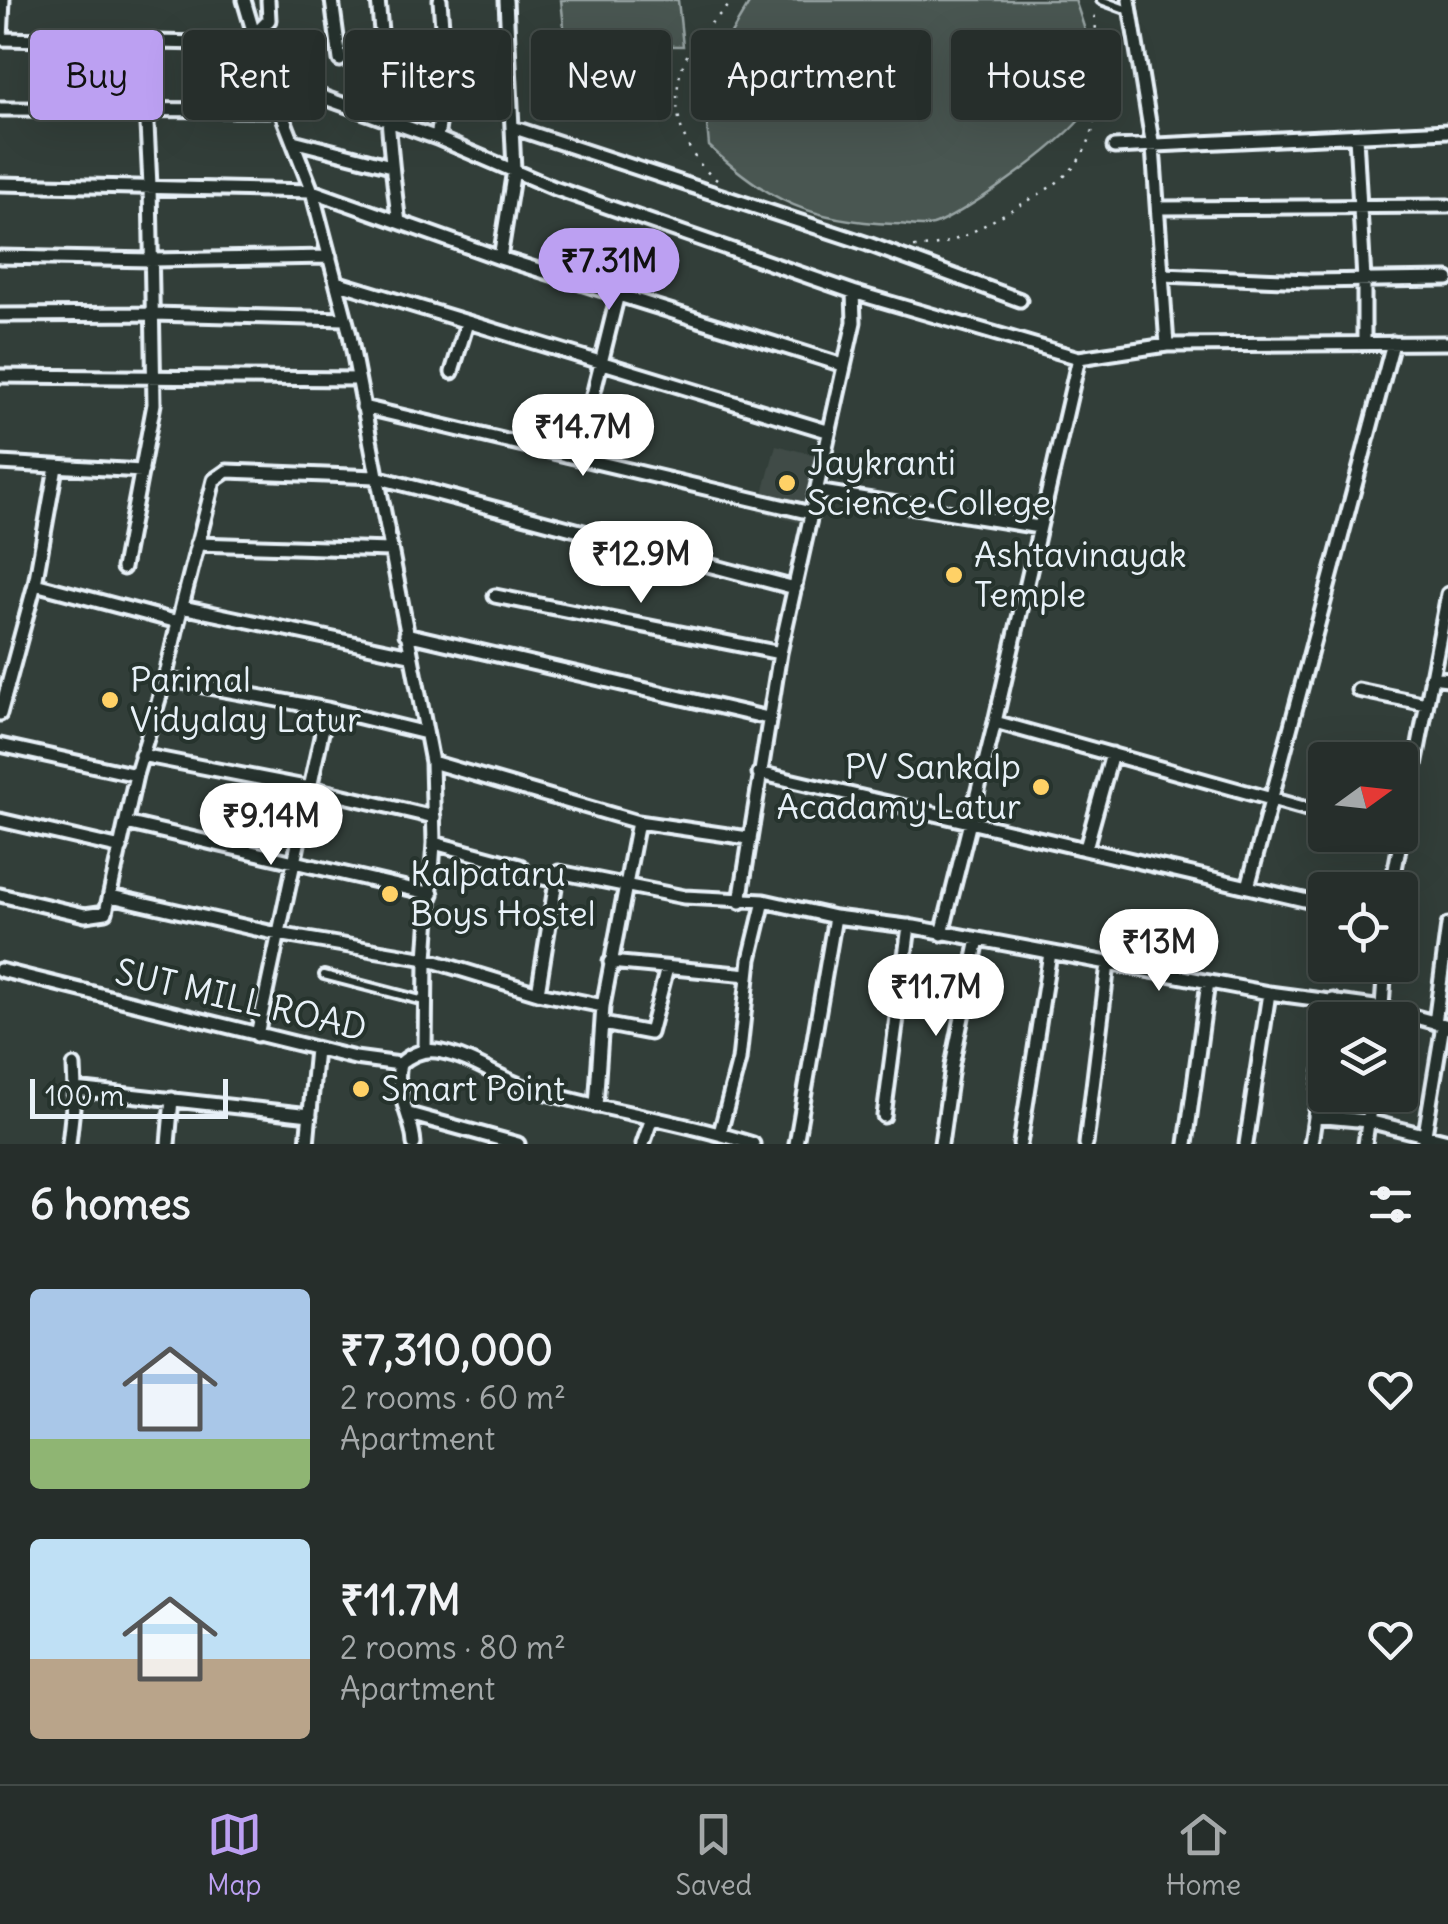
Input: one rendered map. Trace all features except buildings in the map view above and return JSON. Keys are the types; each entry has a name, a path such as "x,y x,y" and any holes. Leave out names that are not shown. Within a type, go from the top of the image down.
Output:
{"street":[{"path":"2,0 0,39 30,40"},
{"path":"244,0 252,30"},
{"path":"262,30 269,20 268,0"},
{"path":"332,0 340,60"},
{"path":"378,0 399,222"},
{"path":"437,138 446,79 440,0"},
{"path":"500,258 514,170 506,0"},
{"path":"1130,5 1153,147 1167,345"},
{"path":"325,98 437,138 554,188 853,292 1080,358 1167,345 1448,343"},
{"path":"0,108 30,108"},
{"path":"123,568 154,404 147,120"},
{"path":"285,120 312,191 346,318 432,762 434,843 426,958 425,1051 444,1052 530,1089 753,1144"},
{"path":"512,128 868,244 1020,300"},
{"path":"1114,147 1448,131"},
{"path":"1356,136 1364,343"},
{"path":"293,141 391,166"},
{"path":"0,184 312,191 500,258 843,365"},
{"path":"1159,208 1448,206"},
{"path":"0,257 330,257"},
{"path":"1162,275 1448,279"},
{"path":"336,282 827,430"},
{"path":"740,902 780,654 854,322 853,292"},
{"path":"578,456 618,294"},
{"path":"0,314 346,318"},
{"path":"452,372 468,323"},
{"path":"1248,887 1393,343"},
{"path":"942,934 1080,358"},
{"path":"0,376 358,379"},
{"path":"363,407 812,513"},
{"path":"0,463 142,470"},
{"path":"0,714 35,584 56,467"},
{"path":"0,895 94,916 106,912 136,774 165,679 196,544 214,480 227,472 376,477 795,588"},
{"path":"816,491 1039,527"},
{"path":"196,544 390,550"},
{"path":"35,584 178,622"},
{"path":"1418,744 1448,594"},
{"path":"495,596 780,654"},
{"path":"182,607 410,655"},
{"path":"406,634 768,718"},
{"path":"1431,677 1448,679"},
{"path":"165,679 327,709 426,733"},
{"path":"1358,690 1426,704"},
{"path":"256,1035 327,709"},
{"path":"995,722 1308,809"},
{"path":"0,745 136,774"},
{"path":"1086,848 1112,754"},
{"path":"141,755 310,788 434,818"},
{"path":"432,762 638,822 748,838"},
{"path":"759,773 1308,901"},
{"path":"0,820 121,848"},
{"path":"596,1106 603,1006 638,822"},
{"path":"126,823 432,894"},
{"path":"434,843 520,866 526,874 556,881"},
{"path":"538,992 558,872 684,897 764,901 1208,982 1340,1002"},
{"path":"111,896 278,934 426,958 538,992 603,1006"},
{"path":"720,1133 739,1060 748,974 764,901"},
{"path":"796,1144 835,916"},
{"path":"1424,1140 1442,1024 1448,925"},
{"path":"884,1116 909,926"},
{"path":"941,1144 952,1066 978,939"},
{"path":"1020,1144 1050,953"},
{"path":"610,962 748,974"},
{"path":"1086,1144 1108,964"},
{"path":"603,1024 650,1034 667,968"},
{"name":"SUT MILL ROAD","path":"0,970 316,1049 400,1064 408,1056 425,1051"},
{"path":"1186,1144 1208,982"},
{"path":"1246,1144 1269,992"},
{"path":"307,1144 316,1049"},
{"path":"400,1064 398,1088 409,1114 414,1144"},
{"path":"69,1144 76,1089 74,1066"},
{"path":"76,1089 310,1116"},
{"path":"168,1144 172,1099"},
{"path":"1310,1144 1316,1112"},
{"path":"1365,1144 1369,1112"},
{"path":"409,1114 518,1144"},
{"path":"1315,1116 1368,1121 1424,1140 1448,1141"},
{"path":"643,1144 652,1118"}],"lane":[{"path":"1097,0 1130,5"},
{"path":"324,975 426,1002"}],"path":[{"path":"719,181 700,168 687,149 680,128 678,97 682,68 692,46 734,0"},
{"path":"913,246 933,248 950,244 1036,196 1072,169 1094,121 1100,91 1097,0"}],"shaded area":[{"path":"561,0 678,0 683,46 671,46 671,30 564,30"},
{"path":"751,0 1075,0 1084,30 951,30 951,120 1079,120 1019,172 933,225 865,222 815,213 772,194 731,165 709,146 707,120 931,120 931,30 733,30"},
{"name":"Jaykranti Science College","path":"776,445 814,455 801,523 758,512"}],"place":[{"name":"Jaykranti Science College","path":"787,483"},
{"name":"Ashtavinayak Temple","path":"954,575"},
{"name":"Parimal Vidyalay Latur","path":"110,700"},
{"name":"PV Sankalp Acadamy Latur","path":"1041,787"},
{"name":"Kalpataru Boys Hostel","path":"390,894"},
{"name":"Smart Point","path":"361,1089"}]}
